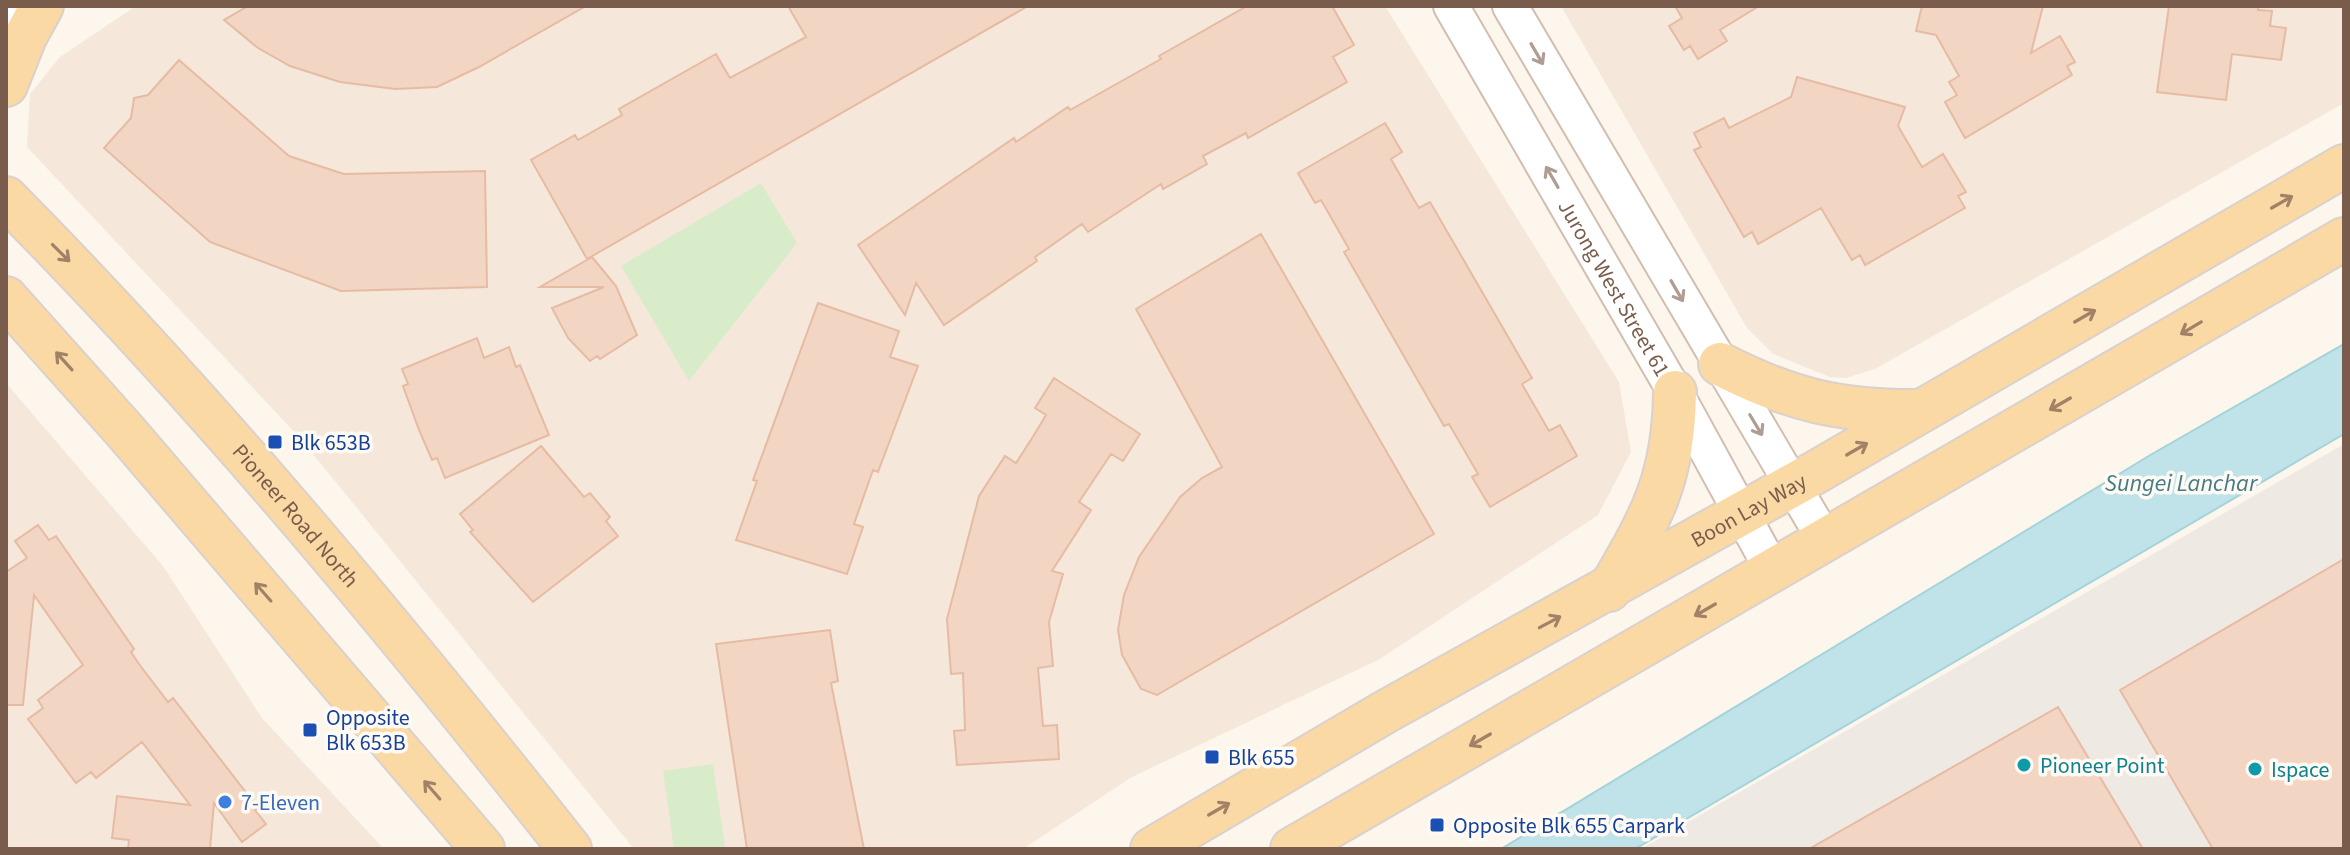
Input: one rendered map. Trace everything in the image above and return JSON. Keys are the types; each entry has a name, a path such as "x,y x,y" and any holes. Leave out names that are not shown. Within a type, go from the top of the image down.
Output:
{"main road":[{"path":"6,85 25,37 42,6"},
{"name":"Boon Lay Way","path":"1152,849 1385,712 1609,591 2344,166"},
{"name":"Pioneer Road North","path":"6,198 81,273 315,537 570,849"},
{"path":"1292,849 2344,239"},
{"path":"6,298 125,431 483,849"},
{"path":"1720,364 1768,389 1810,403 1867,412 1921,411"},
{"path":"1609,591 1655,510 1666,478 1675,435 1675,392"}],"street":[{"path":"6,16 23,6"},
{"name":"Jurong West Street 61","path":"1451,6 1675,392 1773,571"},
{"path":"1510,6 1825,540"}],"shaded area":[{"path":"136,6 1385,6 1619,382 1631,452 1598,515 1380,659 1132,777 1023,849 634,849 300,438 27,147 30,94 60,57"},
{"path":"1561,6 2344,6 2344,103 1875,369 1846,378 1830,377 1773,354 1747,328"},
{"path":"6,383 163,566 262,718 384,849 6,849"},
{"path":"2344,444 2344,849 1641,849"}],"green space":[{"path":"761,183 797,243 689,381 621,266"},
{"path":"713,764 725,847 674,849 663,771"}],"water":[{"name":"Sungei Lanchar","path":"2344,344 2344,434 1635,849 1501,849 2152,454"}],"building":[{"path":"248,6 586,6 479,67 437,87 395,89 340,82 290,66 258,48 224,20"},
{"path":"788,6 1028,6 587,259 531,160 575,135 578,140 622,115 619,109 716,54 730,78 806,37"},
{"path":"1247,6 1332,6 1354,45 1333,57 1347,82 1248,138 1246,133 1203,156 1207,164 1163,189 1161,184 1088,232 1082,224 1035,257 1037,261 944,325 916,283 905,315 858,245 1014,138 1016,142 1068,107 1070,110 1161,59 1159,56"},
{"path":"1675,6 1759,6 1720,30 1727,41 1698,59 1690,46 1684,50 1669,26 1682,18"},
{"path":"1922,6 2043,6 2031,53 2060,36 2075,62 2067,66 2072,75 1965,138 1945,102 1957,95 1949,82 1959,76 1936,35 1916,31"},
{"path":"2169,6 2258,6 2258,10 2272,11 2270,26 2286,28 2281,60 2232,54 2226,100 2157,92"},
{"path":"179,60 289,156 344,174 485,171 487,287 341,291 210,242 104,148 131,118 134,98 148,95"},
{"path":"1797,77 1905,107 1898,126 1922,167 1943,154 1966,192 1958,196 1965,208 1865,265 1860,255 1852,260 1821,208 1758,244 1752,232 1744,237 1694,150 1701,147 1694,133 1724,118 1729,128 1791,97"},
{"path":"1385,123 1402,152 1391,159 1413,198 1419,208 1430,202 1532,378 1522,384 1549,431 1560,425 1577,456 1490,507 1472,477 1478,474 1449,424 1444,426 1344,252 1349,249 1321,200 1315,203 1298,173"},
{"path":"1261,234 1434,534 1157,695 1141,689 1122,655 1118,630 1124,595 1139,557 1180,497 1202,478 1222,467 1136,309"},
{"path":"592,257 616,286 637,335 600,359 597,356 590,361 568,338 552,308 604,287 540,287"},
{"path":"818,303 899,331 890,357 918,366 878,472 873,470 854,524 863,527 847,574 736,540 757,481 753,480"},
{"path":"477,338 484,358 509,347 516,367 520,365 549,435 445,478 437,458 432,460 419,430 403,386 408,384 402,369"},
{"path":"1054,378 1140,434 1123,461 1111,454 1079,502 1091,510 1052,571 1063,574 1049,622 1053,666 1038,668 1043,726 1057,725 1059,759 957,765 954,731 965,730 963,673 951,674 947,619 979,496 1005,456 1016,463 1034,435 1046,415 1035,408"},
{"path":"541,446 584,497 590,493 610,517 606,521 618,536 533,602 470,532 473,530 460,514"},
{"path":"38,525 49,540 56,536 134,649 131,652 139,664 168,702 173,698 258,808 255,810 266,824 242,842 214,803 210,849 128,849 129,840 112,838 117,796 190,805 142,742 96,778 91,772 76,783 28,719 43,708 38,700 83,665 34,595 23,705 6,705 6,572 27,558 15,541"},
{"name":"Ispace","path":"2344,559 2344,849 2213,849 2120,690"},
{"path":"830,630 838,681 831,683 864,849 747,849 716,644"},
{"name":"Pioneer Point","path":"2058,707 2143,849 1809,849"}],"place":[{"name":"Blk 653B","path":"275,442"},
{"name":"Opposite Blk 653B","path":"310,730"},
{"name":"Blk 655","path":"1212,757"},
{"name":"Pioneer Point","path":"2024,765"},
{"name":"Ispace","path":"2255,769"},
{"name":"7-Eleven","path":"225,802"},
{"name":"Opposite Blk 655 Carpark","path":"1437,825"}]}
